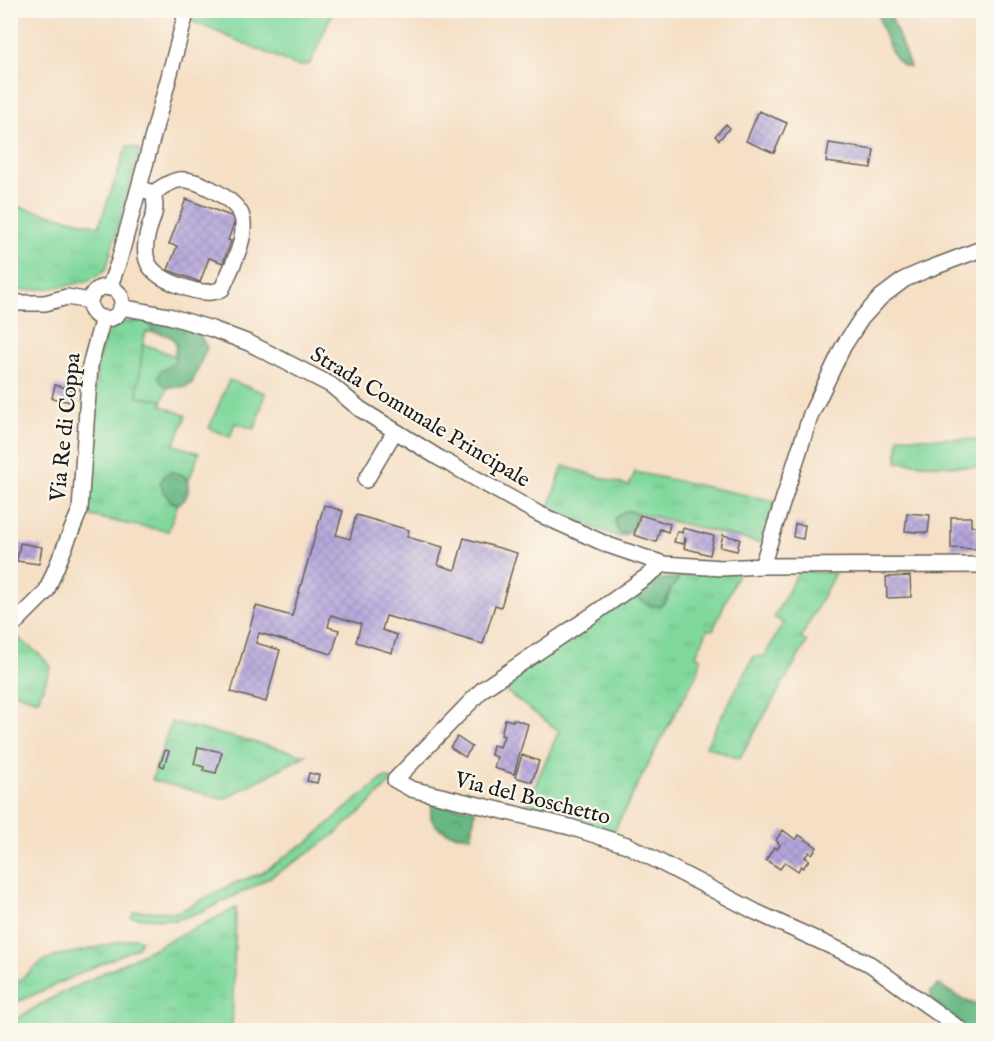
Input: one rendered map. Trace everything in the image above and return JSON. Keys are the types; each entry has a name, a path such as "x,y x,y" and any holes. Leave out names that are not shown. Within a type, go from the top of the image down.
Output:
{"street":[{"path":"108,288 146,190 187,10"},
{"path":"180,179 192,181 230,201 241,213 242,241 222,289 216,292 183,287 166,280 149,266 145,253 155,209 146,190 180,179"},
{"path":"762,566 811,414 843,348 861,319 881,297 905,279 984,248"},
{"path":"108,288 118,293 121,308 116,315 108,319 99,317 92,310 90,301 96,290 108,288"},
{"path":"10,303 45,303 68,297 90,301"},
{"name":"Strada Comunale Principale","path":"121,308 169,316 249,343 331,385 360,409 395,431 539,514 608,545 664,564 722,568 984,565"},
{"name":"Via Re di Coppa","path":"10,627 46,592 80,510 90,366 103,318"},
{"path":"366,480 395,431"},
{"name":"Via del Boschetto","path":"664,564 483,689 395,780 411,789 570,826 627,845 756,912 870,964 961,1030"}],"green space":[{"path":"193,11 333,11 310,64 298,66 189,20"},
{"path":"877,11 889,11 910,67 902,65 893,54"},
{"path":"127,146 140,149 106,269 99,275 81,283 44,289 11,290 11,205 99,226"},
{"path":"147,319 153,332 146,332 143,344 138,397 163,400 161,405 186,416 174,445 199,453 188,482 184,476 172,502 178,504 168,531 87,515 97,364 104,339 113,328 122,323"},
{"path":"147,319 195,328 207,347 192,383 187,387 168,387 163,385 158,377 161,371 174,363 176,349 174,340 167,335 153,332"},
{"path":"143,344 175,356 174,363 161,371 158,377 163,385 168,387 163,400 137,397"},
{"path":"229,380 265,393 255,429 235,423 230,437 209,428"},
{"path":"899,437 983,440 983,468 897,462"},
{"path":"563,466 629,486 635,472 775,501 760,543 631,511 626,511 620,534 624,535 619,537 548,510"},
{"path":"170,472 180,473 188,484 188,492 181,502 175,503 164,494 160,483"},
{"path":"626,511 634,512 638,517 633,528 624,535 617,531 615,519"},
{"path":"739,571 713,630 708,629 696,655 701,658 698,672 612,835 524,810 559,731 500,687 518,671 638,592 639,599 657,606 667,600 670,590 679,577 691,573"},
{"path":"799,571 835,573 801,638 807,642 739,759 706,746 754,656 764,657 783,623 774,617"},
{"path":"679,577 670,590 667,600 661,605 650,605 639,599 638,592 647,584"},
{"path":"13,634 39,654 51,667 38,700 11,691 10,637"},
{"path":"171,722 306,755 224,799 152,780"},
{"path":"385,777 393,780 334,835 257,885 203,911 176,920 131,917 138,911 178,912 235,883 262,873 307,843"},
{"path":"432,803 475,810 472,836 454,834 437,827 431,817"},
{"path":"236,908 232,1030 11,1030 11,1022 50,999"},
{"path":"135,938 141,940 138,947 11,1005 11,987 42,962 59,955"},
{"path":"939,985 966,1001 983,1004 983,1030 952,1030 930,1005 931,991"}],"building":[{"path":"759,111 787,123 774,153 746,141"},
{"path":"726,124 730,128 719,140 715,136"},
{"path":"829,143 874,150 871,168 826,162"},
{"path":"186,199 236,218 223,263 209,258 200,282 168,270 177,246 169,244"},
{"path":"55,385 74,390 71,402 52,398"},
{"path":"324,505 343,511 336,535 350,539 356,515 409,530 407,537 443,547 438,565 455,570 464,538 517,553 501,607 495,605 483,644 386,616 382,630 397,635 392,653 356,642 361,624 331,615 328,627 339,630 332,654 259,633 256,643 280,650 266,702 231,692 256,606 292,616"},
{"path":"907,513 930,515 928,533 905,531"},
{"path":"640,515 670,524 668,532 660,529 656,542 634,535"},
{"path":"951,517 971,517 971,526 976,526 976,549 951,548"},
{"path":"795,524 805,525 803,539 793,537"},
{"path":"683,528 714,536 710,555 684,548 685,538 683,544 674,542 677,531 682,533"},
{"path":"723,535 740,539 737,551 720,547"},
{"path":"20,543 42,547 39,564 17,561"},
{"path":"910,576 911,597 887,598 886,577"},
{"path":"505,719 528,724 514,774 494,768 497,757 491,755 493,745 500,747 504,736 501,735"},
{"path":"457,737 472,747 465,757 450,747"},
{"path":"198,747 222,752 216,773 203,770 204,767 194,764"},
{"path":"165,750 169,751 164,767 160,765"},
{"path":"522,755 539,761 532,782 515,777"},
{"path":"309,773 319,775 317,783 307,781"},
{"path":"783,830 796,840 799,835 817,847 812,854 809,852 805,857 809,860 798,871 785,862 780,869 766,860 774,847 777,849 780,845 776,840"}]}
